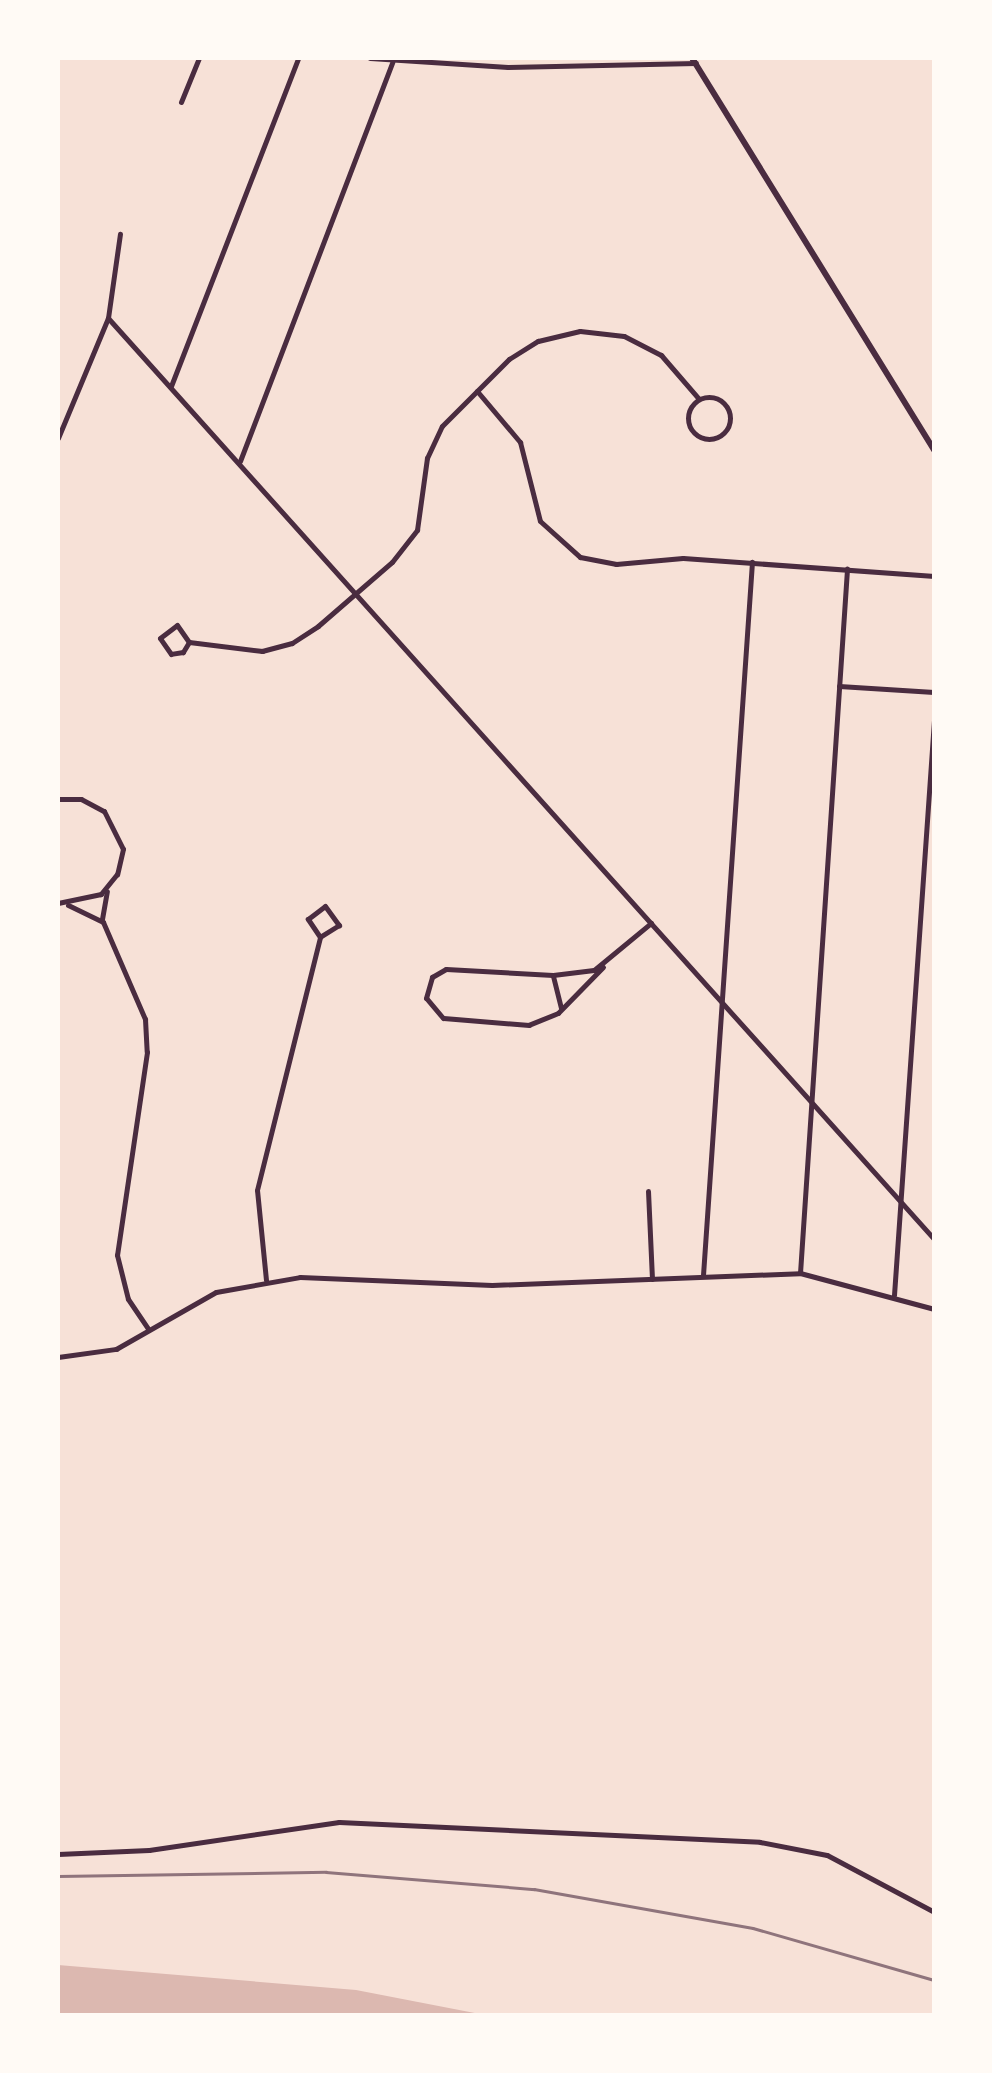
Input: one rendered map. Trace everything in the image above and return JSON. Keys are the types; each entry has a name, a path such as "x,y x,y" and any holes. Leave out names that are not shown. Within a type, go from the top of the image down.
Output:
{"main road":[{"path":"694,60 934,450"}],"street":[{"path":"181,102 199,58"},
{"path":"171,386 298,58"},
{"path":"370,58 508,67 694,60"},
{"path":"240,461 392,62"},
{"path":"58,438 108,318 120,234"},
{"path":"108,318 357,590 934,1240"},
{"path":"190,642 174,655 163,650 160,638 176,625 190,642 252,650 282,647 310,633 417,530 433,441 476,391 529,346 591,331 652,349 698,399"},
{"path":"476,391 515,433 536,513 569,551 616,564 682,558 934,576"},
{"path":"715,397 726,405 730,422 720,436 702,438 690,428 688,412 698,399 715,397"},
{"path":"704,1274 752,562"},
{"path":"800,1272 847,569"},
{"path":"840,686 934,692"},
{"path":"894,1295 934,720"},
{"path":"58,800 89,802 115,824 122,858 108,888 102,922 146,1027 117,1254 128,1299 149,1330"},
{"path":"68,904 108,888"},
{"path":"58,903 68,904 102,922"},
{"path":"266,1280 257,1190 320,938 339,925 326,906 308,919 320,938"},
{"path":"604,967 552,975 446,969 428,981 426,998 434,1012 449,1018 529,1025 560,1012 651,923"},
{"path":"552,975 560,1012"},
{"path":"648,1191 652,1279"},
{"path":"58,1357 105,1354 200,1298 266,1280 492,1285 800,1272 894,1295 934,1310"},
{"path":"58,1854 149,1850 339,1822 760,1842 827,1855 934,1912"}],"shaded area":[{"path":"58,1965 356,1990 485,2015 58,2015"}],"railway":[{"path":"58,1876 326,1872 534,1889 753,1928 934,1980"}]}
